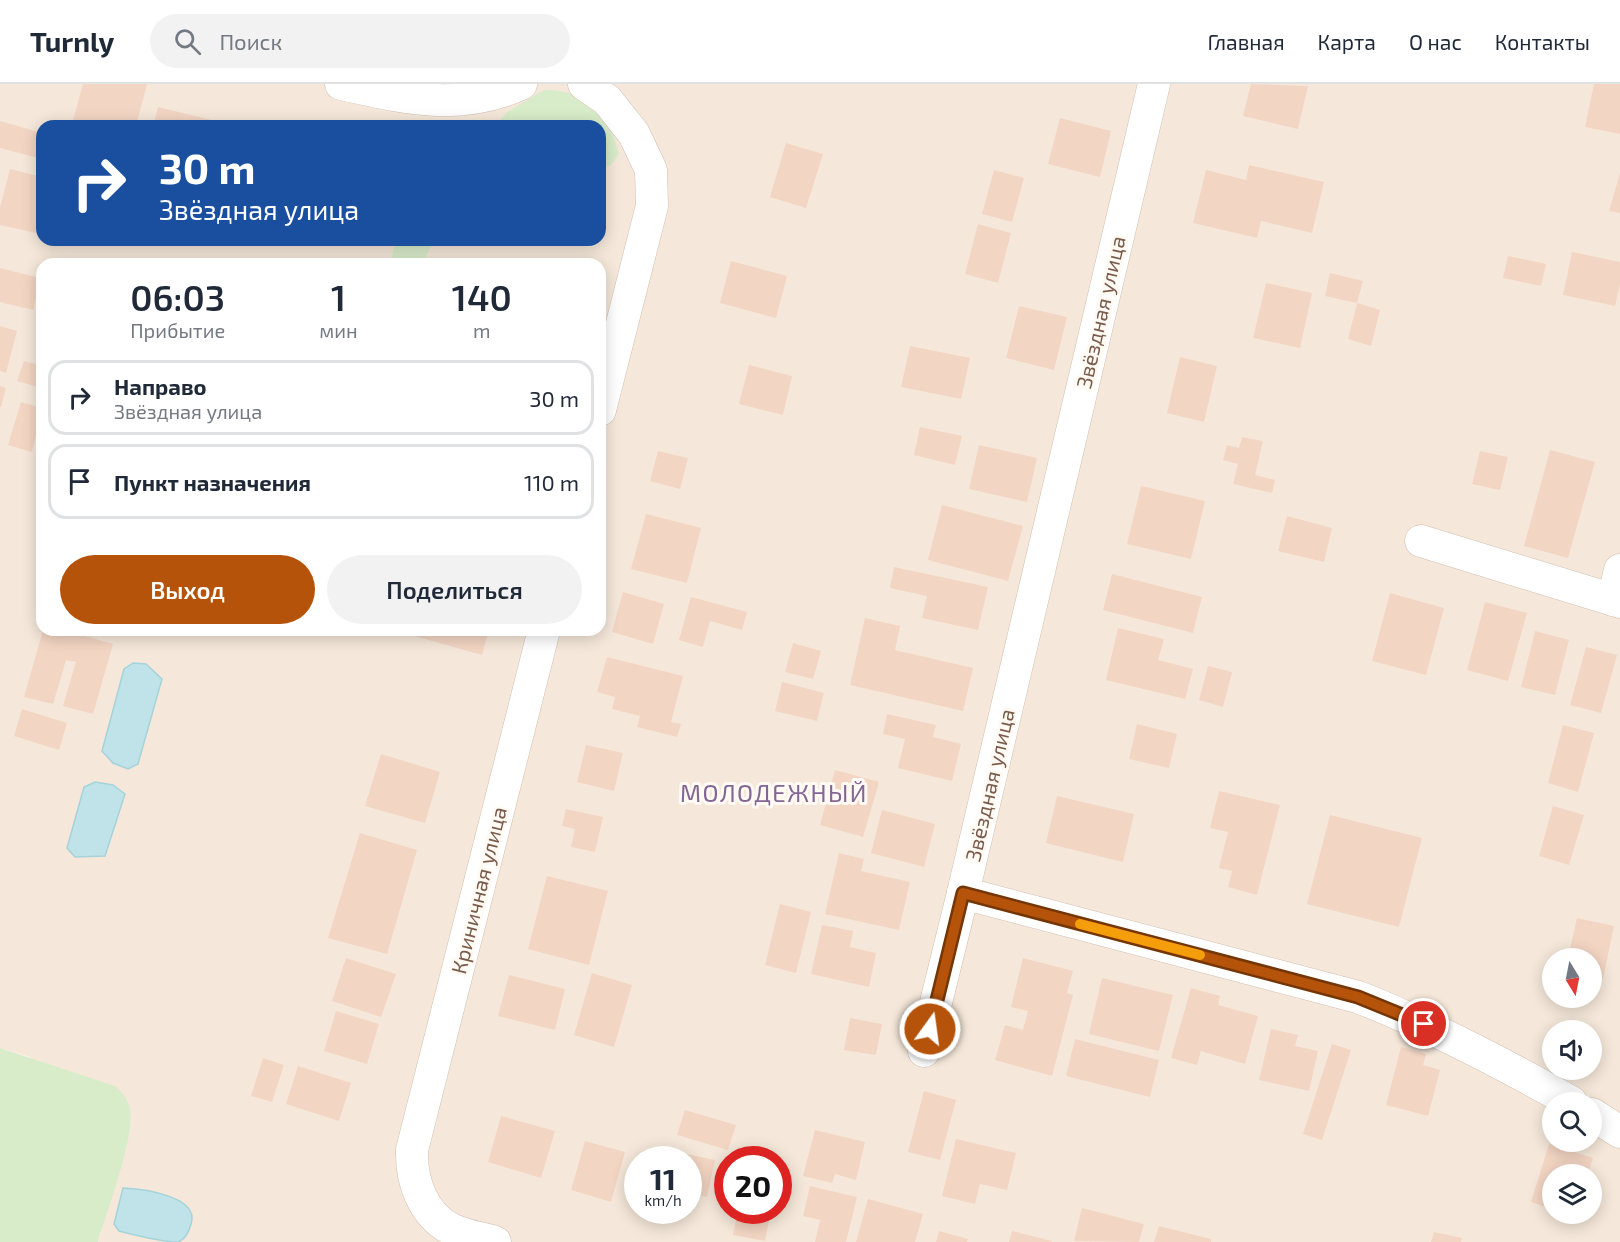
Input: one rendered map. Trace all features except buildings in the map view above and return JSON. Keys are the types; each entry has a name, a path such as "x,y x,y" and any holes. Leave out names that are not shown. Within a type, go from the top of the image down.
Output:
{"street":[{"path":"341,84 401,98 464,101 497,95 521,84"},
{"path":"585,84 607,100 634,134 651,170 652,206 606,386"},
{"name":"Звёздная улица","path":"924,1052 1154,84"},
{"path":"1421,541 1618,591"},
{"name":"Криничная улица","path":"495,1242 452,1230 429,1209 413,1182 412,1150 542,636"},
{"path":"963,893 1358,997 1436,1030 1552,1092"},
{"path":"1602,1120 1620,1132"}],"shaded area":[{"path":"0,84 1620,84 1620,1242 98,1242 127,1142 30,1057 0,1048"}],"green space":[{"path":"544,90 559,91 584,100 594,107 605,120 500,120 507,112"},
{"path":"606,122 619,154 610,166 606,166"},
{"path":"394,246 431,246 425,258 392,258"},
{"path":"0,1048 115,1086 126,1099 130,1109 128,1138 98,1242 0,1242"}],"water":[{"path":"133,663 146,664 162,679 138,764 128,769 113,763 102,751 124,669"},
{"path":"95,782 113,785 125,794 105,856 75,857 67,848 84,787"},
{"path":"123,1188 156,1192 179,1201 187,1207 191,1214 191,1224 185,1237 181,1241 171,1242 119,1231 114,1224"}],"slow traffic":[{"path":"1080,924 1200,955"}],"district":[{"name":"МОЛОДЕЖНЫЙ","path":"774,792"}],"route":[{"path":"930,1029 963,893 1358,997 1424,1024"}]}
